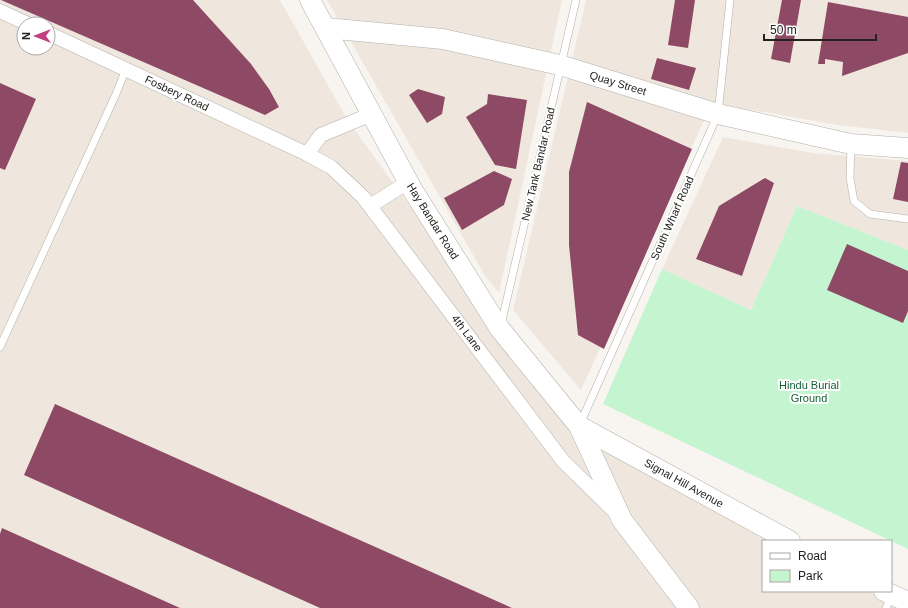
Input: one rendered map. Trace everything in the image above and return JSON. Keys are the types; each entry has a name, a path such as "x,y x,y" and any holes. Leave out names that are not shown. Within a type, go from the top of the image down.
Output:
{"street":[{"name":"Hay Bandar Road","path":"310,0 408,182 500,329 579,426"},
{"path":"0,11 16,18"},
{"name":"Quay Street","path":"326,28 444,39 560,65 718,114 851,144 908,148"},
{"name":"Fosbery Road","path":"56,37 307,154"},
{"path":"307,154 321,135 372,114"},
{"name":"4th Lane","path":"307,154 331,167 364,197 563,461 622,520 689,608"},
{"path":"370,206 408,182"},
{"name":"4th Lane","path":"579,426 622,520"},
{"name":"Signal Hill Avenue","path":"579,426 788,540"}],"lane":[{"name":"New Tank Bandar Road","path":"500,329 576,0"},
{"name":"South Wharf Road","path":"579,426 718,114 730,0"},
{"path":"0,347 116,94 126,69"},
{"path":"851,144 850,178 854,201 870,214 908,219"}],"shaded area":[{"path":"0,0 280,0 347,119 566,422 636,469 768,540 762,540 762,592 870,592 905,608 0,608"},
{"path":"327,0 562,0 499,293 485,276"},
{"path":"586,0 908,0 908,133 837,125 712,103 581,390 513,310"},
{"path":"723,137 813,153 908,161 908,250 797,206 751,310 662,269"}],"green space":[{"name":"Hindu Burial Ground","path":"797,206 908,250 908,549 892,541 892,540 889,540 603,404 662,269 751,310"}],"building":[{"path":"1,0 193,0 251,64 269,89 279,107 265,115 56,24 56,16 38,16"},
{"path":"675,0 695,0 688,48 668,45"},
{"path":"782,0 801,0 790,63 771,59"},
{"path":"828,2 908,17 908,53 842,76 843,62 825,59 825,64 818,64"},
{"path":"657,58 696,68 689,90 651,79"},
{"path":"0,83 36,99 5,170 0,168"},
{"path":"418,89 445,97 442,114 427,123 409,95"},
{"path":"488,94 527,100 516,169 495,165 466,117 487,104"},
{"path":"587,102 692,149 604,349 578,335 569,245 569,172"},
{"path":"901,162 908,163 908,202 893,199"},
{"path":"494,171 512,179 504,205 462,230 444,198"},
{"path":"765,178 774,183 742,276 696,259 719,206"},
{"path":"847,244 908,271 908,311 903,323 827,290"},
{"path":"55,404 512,608 320,608 24,475"},
{"path":"2,528 180,608 0,608 0,534"}]}
